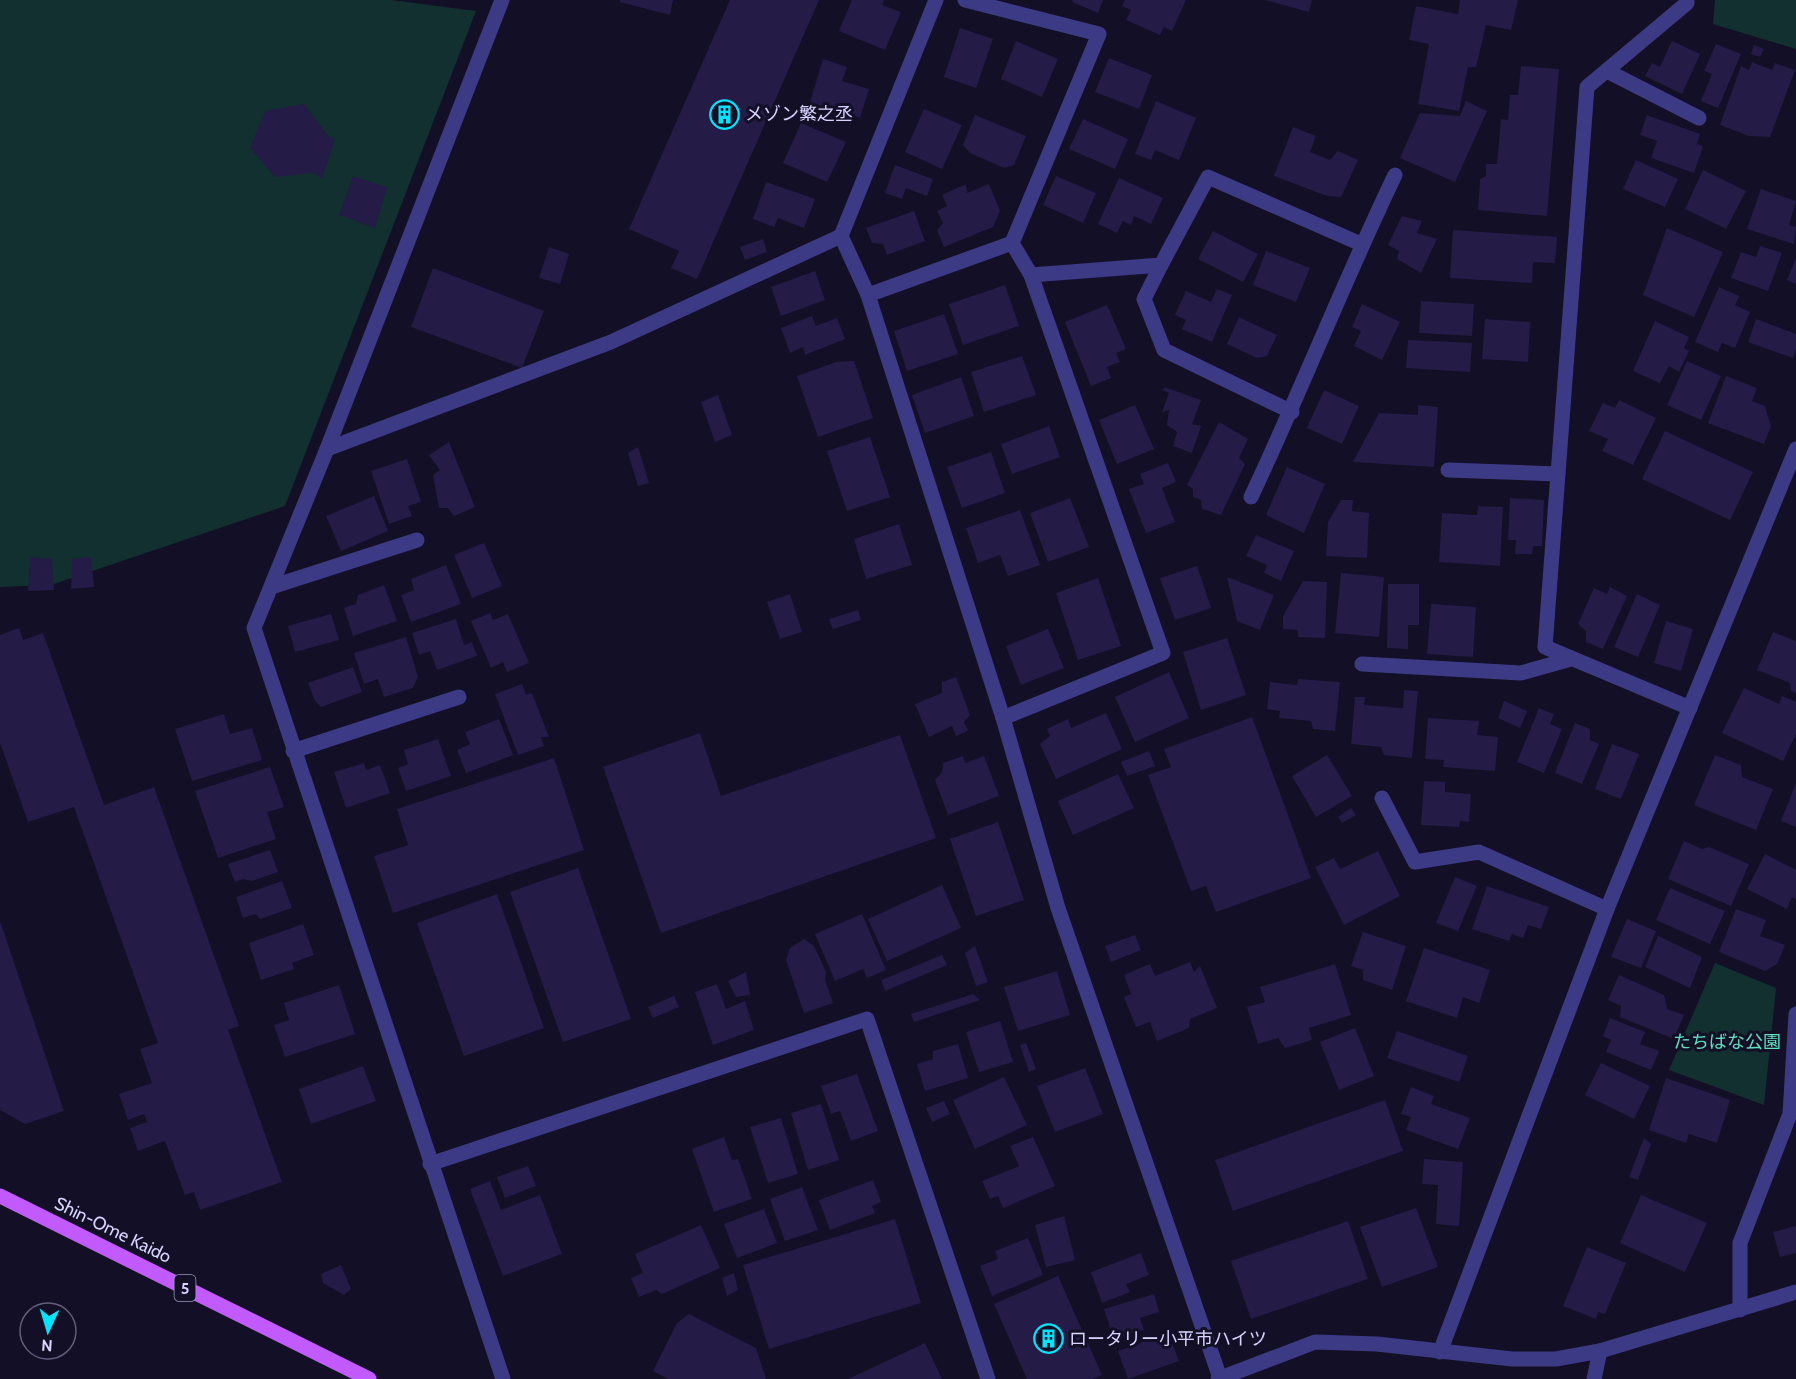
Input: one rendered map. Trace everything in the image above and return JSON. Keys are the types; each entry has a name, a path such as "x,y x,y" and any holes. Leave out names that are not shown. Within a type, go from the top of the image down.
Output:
{"main road":[{"name":"Shin-Ome Kaido","path":"0,1196 369,1379"}],"street":[{"path":"502,0 327,449 254,628 503,1379"},
{"path":"327,449 611,342 841,236 936,0"},
{"path":"868,295 1011,243 1100,34 965,0"},
{"path":"1687,0 1687,3 1587,87 1545,647 1690,708"},
{"path":"1607,71 1699,118"},
{"path":"1251,497 1292,412 1361,244 1395,175"},
{"path":"1292,412 1164,350 1144,299 1208,177 1361,244"},
{"path":"841,236 868,295 1003,718 1058,908 1219,1378 1315,1342 1377,1344 1512,1359 1556,1359 1600,1351 1796,1292"},
{"path":"1003,718 1163,653 1031,275 1011,243"},
{"path":"1031,275 1161,265"},
{"path":"1440,1352 1607,909 1796,449"},
{"path":"1448,470 1558,474"},
{"path":"271,587 417,540"},
{"path":"1362,664 1521,673 1571,659"},
{"path":"293,751 459,698"},
{"path":"1382,798 1415,862 1479,852 1607,909"},
{"path":"1740,1310 1740,1243 1790,1114 1796,1014"},
{"path":"430,1164 867,1019 988,1379"},
{"path":"1594,1379 1600,1351"}],"green space":[{"path":"0,0 391,0 476,11 285,506 51,585 0,587"},
{"path":"1715,0 1796,0 1796,49 1713,24"},
{"name":"たちばな公園","path":"1715,963 1776,988 1764,1105 1669,1070"}],"building":[{"path":"620,0 673,0 670,15 620,2"},
{"name":"メゾン繁之丞","path":"730,0 819,0 697,279 671,268 679,251 629,229"},
{"path":"852,0 884,0 882,5 901,12 885,50 839,31"},
{"path":"1073,0 1103,0 1098,13 1072,2"},
{"path":"1125,0 1186,0 1172,31 1164,27 1160,35 1126,20 1131,10 1122,6"},
{"path":"1265,0 1312,0 1309,12"},
{"path":"1460,0 1518,0 1511,30 1486,25 1476,67 1468,67 1459,111 1418,104 1429,44 1409,40 1416,6 1458,14"},
{"path":"960,28 993,39 976,88 944,77"},
{"path":"1016,41 1058,59 1042,97 1001,79"},
{"path":"1672,41 1700,54 1682,94 1645,76 1652,63 1660,67"},
{"path":"1716,44 1741,54 1718,108 1701,101 1712,74 1704,71"},
{"path":"1754,45 1764,49 1760,57 1751,54"},
{"path":"1109,58 1152,75 1139,109 1095,92"},
{"path":"823,59 847,67 842,81 869,89 860,118 810,102"},
{"path":"1752,62 1772,70 1775,63 1795,70 1770,137 1749,136 1720,125 1741,66 1749,70"},
{"path":"1521,66 1559,69 1547,216 1478,210 1480,179 1486,176 1486,164 1497,164 1501,119 1508,120 1510,95 1518,95"},
{"path":"1156,101 1196,118 1179,160 1155,150 1151,160 1135,154"},
{"path":"1466,101 1487,111 1455,182 1400,158 1420,113 1460,116"},
{"path":"304,104 328,136 335,140 322,178 312,173 275,177 250,148 265,111"},
{"path":"924,109 962,125 942,169 905,152"},
{"path":"975,115 1026,136 1014,165 1004,168 970,153 963,145"},
{"path":"1647,115 1700,134 1697,144 1703,146 1694,173 1651,158 1657,141 1640,135"},
{"path":"1083,119 1128,139 1115,169 1069,149"},
{"path":"801,123 846,142 827,182 783,163"},
{"path":"1293,127 1316,136 1310,152 1330,160 1338,151 1358,160 1341,197 1327,196 1274,176"},
{"path":"1636,160 1678,179 1665,207 1623,189"},
{"path":"895,165 933,179 927,196 906,188 902,199 885,193"},
{"path":"1703,170 1746,191 1726,229 1685,209"},
{"path":"353,176 387,187 375,228 339,215"},
{"path":"1056,176 1096,193 1083,223 1043,205"},
{"path":"1119,178 1163,198 1151,224 1134,216 1131,225 1123,221 1117,233 1098,224"},
{"path":"766,182 815,199 804,228 778,218 774,227 753,219"},
{"path":"966,184 967,193 989,184 1000,211 993,227 944,247 937,230 943,223 937,211 947,206 942,195"},
{"path":"1761,189 1796,201 1789,225 1796,227 1794,244 1747,229"},
{"path":"914,211 925,241 887,255 883,244 872,243 866,228"},
{"path":"1402,216 1422,221 1417,233 1437,239 1421,273 1397,259 1399,251 1388,245"},
{"path":"1667,228 1723,252 1694,317 1643,295"},
{"path":"1453,230 1557,237 1555,263 1533,262 1532,283 1450,278"},
{"path":"1213,231 1258,254 1243,282 1198,259"},
{"path":"763,239 767,252 745,260 740,247"},
{"path":"1760,246 1782,253 1768,291 1731,278 1741,252 1756,257"},
{"path":"549,247 569,254 560,284 539,278"},
{"path":"1266,251 1310,268 1296,302 1253,285"},
{"path":"1796,258 1796,284 1787,280"},
{"path":"433,268 544,311 522,368 411,327"},
{"path":"815,271 825,300 781,316 771,287"},
{"path":"1005,285 1019,326 963,345 949,304"},
{"path":"1719,287 1739,296 1735,305 1750,312 1735,348 1722,343 1718,352 1695,342"},
{"path":"1217,289 1232,295 1212,342 1182,329 1186,320 1175,315 1186,291 1211,302"},
{"path":"1421,301 1474,304 1472,336 1419,333"},
{"path":"1362,304 1400,322 1382,360 1354,346 1361,331 1352,327"},
{"path":"1107,305 1126,349 1116,353 1120,362 1107,367 1111,378 1091,386 1065,322"},
{"path":"944,314 958,354 907,371 894,331"},
{"path":"812,316 816,326 837,318 845,339 805,355 803,347 790,353 781,328"},
{"path":"1239,317 1277,335 1267,356 1257,358 1227,344"},
{"path":"1485,319 1530,322 1528,362 1482,359"},
{"path":"1756,319 1796,334 1796,349 1793,358 1748,342"},
{"path":"1655,321 1689,337 1684,348 1689,351 1679,372 1669,366 1660,383 1633,371"},
{"path":"1408,340 1472,343 1470,372 1406,368"},
{"path":"1022,356 1036,395 984,412 971,372"},
{"path":"854,361 873,418 818,437 797,376 836,362"},
{"path":"1687,361 1721,376 1701,420 1667,405"},
{"path":"1726,376 1757,388 1752,401 1765,406 1771,426 1764,444 1708,423"},
{"path":"961,377 974,416 925,433 912,395"},
{"path":"1164,387 1201,400 1192,424 1201,426 1192,453 1173,446 1177,432 1167,425 1169,410 1162,412 1169,393 1163,390"},
{"path":"1324,390 1359,406 1342,444 1307,428"},
{"path":"718,395 732,435 715,442 701,402"},
{"path":"1619,400 1656,418 1633,465 1602,451 1608,439 1589,431 1603,403 1615,408"},
{"path":"1135,405 1154,449 1117,464 1099,420"},
{"path":"1418,405 1438,407 1434,467 1353,462 1379,413 1418,415"},
{"path":"1219,422 1248,439 1239,458 1245,464 1221,515 1202,509 1201,500 1193,497 1193,489 1187,485"},
{"path":"1049,426 1060,457 1012,474 1001,444"},
{"path":"1665,431 1753,472 1730,520 1642,479"},
{"path":"870,437 890,497 847,511 827,451"},
{"path":"449,442 475,507 454,516 448,508 439,508 433,475 440,470 429,455"},
{"path":"638,447 649,483 638,486 628,453"},
{"path":"991,452 1005,493 962,508 947,467"},
{"path":"407,459 421,502 408,506 412,516 389,524 371,471"},
{"path":"1168,463 1176,482 1162,488 1175,522 1146,533 1129,489 1144,484 1140,474"},
{"path":"1287,467 1325,484 1304,533 1266,515"},
{"path":"374,496 388,531 341,551 326,516"},
{"path":"1070,498 1089,547 1048,562 1030,513"},
{"path":"1510,498 1544,500 1542,546 1533,546 1532,554 1515,554 1516,540 1508,540"},
{"path":"1341,500 1353,500 1352,511 1369,513 1367,558 1326,556 1328,522"},
{"path":"1478,506 1503,507 1500,566 1439,562 1442,513 1477,515"},
{"path":"1020,510 1040,565 1008,576 1000,555 978,563 966,528"},
{"path":"899,524 912,565 866,579 854,539"},
{"path":"1256,535 1294,551 1281,581 1264,573 1267,565 1246,556"},
{"path":"484,543 502,586 472,598 454,555"},
{"path":"30,557 52,559 54,590 28,591"},
{"path":"91,557 94,587 71,589 72,559"},
{"path":"446,565 461,604 411,622 401,595 414,590 411,579"},
{"path":"1197,566 1211,608 1175,620 1160,578"},
{"path":"1341,573 1384,577 1379,637 1335,633"},
{"path":"1227,577 1274,595 1260,630 1237,621"},
{"path":"1098,578 1121,646 1078,660 1056,593"},
{"path":"1303,581 1327,582 1325,638 1298,637 1298,630 1283,629 1283,616"},
{"path":"1388,584 1419,584 1419,625 1408,625 1408,649 1387,648"},
{"path":"384,585 397,621 353,636 344,608 356,604 358,595"},
{"path":"1610,587 1627,596 1603,649 1586,642 1586,631 1578,624 1594,588 1607,594"},
{"path":"790,594 802,632 780,639 767,602"},
{"path":"1637,594 1660,605 1638,657 1614,647"},
{"path":"1431,604 1476,607 1473,657 1427,654"},
{"path":"858,610 861,620 833,629 829,619"},
{"path":"490,613 493,620 508,614 529,663 507,672 503,662 491,668 471,621"},
{"path":"331,614 339,640 295,652 288,626"},
{"path":"456,619 464,645 472,642 477,656 437,670 430,651 419,655 412,633"},
{"path":"1666,621 1693,629 1681,671 1654,663"},
{"path":"19,628 23,640 43,633 104,805 154,787 239,1026 228,1030 282,1182 200,1210 194,1192 185,1195 165,1141 138,1151 130,1128 147,1122 144,1114 128,1120 119,1094 152,1083 140,1049 158,1043 74,807 28,822 0,743 0,635"},
{"path":"1048,629 1064,668 1021,685 1006,646"},
{"path":"1773,632 1796,641 1796,693 1791,691 1790,683 1757,670"},
{"path":"406,637 418,677 413,688 384,697 378,679 364,684 354,653"},
{"path":"1227,638 1246,695 1201,710 1183,652"},
{"path":"353,667 362,692 321,707 315,701 308,683"},
{"path":"1169,672 1189,718 1135,742 1115,697"},
{"path":"956,677 970,715 964,722 968,731 956,736 952,726 929,737 915,704 942,693 942,682"},
{"path":"1298,679 1340,682 1335,731 1313,729 1311,721 1279,718 1280,711 1267,709 1270,682 1297,685"},
{"path":"522,684 526,695 532,693 549,737 541,737 544,746 518,755 495,694"},
{"path":"1744,688 1779,704 1782,696 1796,702 1796,734 1783,761 1722,733"},
{"path":"1404,690 1418,691 1412,758 1384,755 1381,747 1351,744 1355,697 1365,697 1364,705 1403,708"},
{"path":"1504,701 1527,711 1520,728 1498,718"},
{"path":"1539,708 1554,714 1550,724 1562,729 1544,773 1517,762"},
{"path":"1106,713 1122,749 1056,779 1040,744 1050,736 1047,729 1068,719 1071,728"},
{"path":"224,714 230,734 252,728 262,760 192,781 175,729"},
{"path":"1252,717 1311,878 1216,912 1206,886 1191,891 1148,775 1171,767 1164,749"},
{"path":"1428,718 1479,721 1477,735 1498,737 1495,771 1443,767 1444,760 1425,759"},
{"path":"499,719 513,755 466,773 457,750 470,744 465,732"},
{"path":"1575,723 1590,729 1590,740 1599,744 1582,784 1555,773"},
{"path":"700,733 721,796 900,735 936,838 661,933 603,767"},
{"path":"438,739 451,776 406,791 398,768 408,764 404,750"},
{"path":"1612,744 1639,754 1621,799 1595,789"},
{"path":"1149,751 1155,766 1127,776 1121,762"},
{"path":"1327,755 1352,796 1316,817 1292,776"},
{"path":"1715,755 1741,765 1742,777 1773,789 1756,830 1694,805"},
{"path":"963,756 965,763 984,756 999,796 948,815 935,780 942,772 943,763"},
{"path":"554,758 584,850 393,913 374,856 408,845 397,809"},
{"path":"364,763 366,770 380,765 390,793 346,808 334,772"},
{"path":"270,767 284,807 267,812 276,839 218,858 195,791"},
{"path":"1118,774 1134,808 1073,835 1058,801"},
{"path":"1424,781 1445,782 1445,792 1471,794 1469,822 1460,821 1459,827 1421,825"},
{"path":"1796,783 1796,827 1781,821"},
{"path":"1351,808 1356,815 1342,823 1338,817"},
{"path":"998,822 1024,900 976,916 950,839"},
{"path":"1684,841 1702,849 1709,847 1749,864 1731,906 1668,879"},
{"path":"270,850 278,872 252,881 243,879 235,882 228,864"},
{"path":"1378,851 1400,896 1344,925 1315,867 1334,858 1340,869"},
{"path":"1765,854 1796,870 1796,899 1792,897 1787,909 1747,889"},
{"path":"578,868 631,1019 563,1042 510,892"},
{"path":"1455,877 1477,886 1458,931 1436,923"},
{"path":"282,881 292,908 260,919 256,914 243,918 236,897"},
{"path":"942,885 961,928 887,961 868,919"},
{"path":"1487,886 1549,907 1541,929 1528,925 1523,938 1512,934 1509,941 1472,929"},
{"path":"1670,888 1725,911 1710,944 1656,920"},
{"path":"497,894 544,1028 464,1056 417,923"},
{"path":"1736,909 1766,920 1760,936 1785,945 1777,964 1765,971 1719,952"},
{"path":"862,914 886,970 867,978 863,969 835,981 815,934"},
{"path":"1627,919 1656,931 1641,968 1611,957"},
{"path":"0,921 64,1111 25,1124 0,1110"},
{"path":"303,924 314,955 292,963 294,969 261,980 249,943"},
{"path":"1363,932 1406,946 1392,990 1363,980 1363,970 1351,966"},
{"path":"1135,935 1141,950 1111,962 1105,946"},
{"path":"1658,936 1702,957 1690,988 1645,967"},
{"path":"804,939 814,946 826,972 825,980 833,1003 804,1013 786,960 790,948"},
{"path":"975,946 988,982 976,986 965,953"},
{"path":"1424,948 1490,970 1479,1003 1463,997 1457,1018 1406,1001"},
{"path":"942,955 947,965 885,991 881,980"},
{"path":"1190,962 1194,972 1200,966 1217,1008 1190,1019 1189,1028 1157,1041 1150,1022 1136,1027 1124,997 1131,994 1124,975 1150,964 1155,976"},
{"path":"1335,964 1351,1015 1309,1028 1312,1040 1285,1048 1278,1038 1258,1044 1247,1007 1265,1002 1260,987"},
{"path":"1057,971 1070,1015 1018,1031 1004,987"},
{"path":"746,972 750,995 736,997 728,981"},
{"path":"1619,975 1664,995 1667,1009 1684,1015 1674,1039 1620,1017 1621,1006 1608,1000"},
{"path":"717,984 726,1009 745,1001 754,1030 713,1045 695,992"},
{"path":"339,985 355,1034 285,1057 274,1025 289,1020 284,1003"},
{"path":"973,994 980,1000 914,1022 911,1014"},
{"path":"674,996 679,1007 653,1018 648,1007"},
{"path":"1610,1018 1645,1032 1640,1044 1659,1051 1651,1070 1606,1052 1611,1040 1603,1036"},
{"path":"1000,1021 1013,1062 979,1072 966,1032"},
{"path":"1355,1028 1374,1076 1339,1090 1320,1042"},
{"path":"1397,1031 1468,1056 1459,1082 1387,1058"},
{"path":"1026,1043 1036,1069 1029,1072 1020,1045"},
{"path":"958,1044 968,1078 925,1091 917,1064 933,1059 933,1051"},
{"path":"1601,1063 1650,1086 1634,1119 1585,1095"},
{"path":"363,1066 376,1101 311,1124 299,1089"},
{"path":"1085,1068 1103,1114 1055,1132 1037,1086"},
{"path":"857,1074 878,1131 851,1141 840,1111 831,1114 821,1086"},
{"path":"1004,1077 1027,1125 975,1149 953,1100"},
{"path":"1666,1078 1730,1100 1717,1143 1689,1134 1686,1143 1649,1130"},
{"path":"1411,1087 1434,1096 1431,1104 1470,1118 1458,1149 1406,1130 1411,1117 1401,1114"},
{"path":"1385,1100 1403,1151 1233,1211 1215,1160"},
{"path":"944,1101 950,1114 932,1122 926,1108"},
{"path":"821,1104 839,1160 808,1170 791,1113"},
{"path":"781,1118 798,1174 768,1183 750,1127"},
{"path":"724,1137 732,1160 738,1159 752,1199 714,1212 692,1149"},
{"path":"1033,1137 1055,1186 1003,1208 998,1196 990,1199 982,1181 1019,1166 1010,1146"},
{"path":"1644,1138 1651,1144 1638,1180 1629,1177"},
{"path":"1424,1159 1463,1162 1459,1226 1436,1224 1438,1185 1422,1184"},
{"path":"528,1166 536,1186 505,1198 497,1177"},
{"path":"873,1180 881,1202 872,1206 875,1213 830,1230 819,1200"},
{"path":"490,1181 501,1210 540,1195 562,1254 503,1276 470,1189"},
{"path":"802,1187 818,1230 785,1241 770,1199"},
{"path":"1641,1195 1707,1223 1685,1272 1620,1243"},
{"path":"1416,1208 1438,1267 1382,1287 1360,1227"},
{"path":"764,1209 777,1243 737,1258 724,1224"},
{"path":"1064,1216 1075,1260 1046,1267 1035,1225"},
{"path":"895,1219 921,1303 769,1349 743,1265"},
{"path":"1348,1221 1368,1279 1251,1319 1231,1261"},
{"path":"701,1225 720,1268 662,1294 656,1290 639,1297 631,1278 643,1273 635,1254"},
{"path":"1796,1226 1796,1253 1780,1257 1773,1232"},
{"path":"1028,1238 1043,1275 992,1296 980,1266 998,1259 995,1251"},
{"path":"1587,1247 1626,1263 1605,1314 1598,1312 1596,1319 1563,1306"},
{"path":"1141,1253 1149,1275 1126,1284 1130,1292 1102,1303 1091,1272"},
{"path":"341,1265 351,1289 344,1295 323,1283 321,1274"},
{"path":"734,1273 738,1290 727,1296 722,1278"},
{"name":"ロータリー小平市ハイツ","path":"1058,1276 1102,1375 1092,1379 1027,1379 994,1304"},
{"path":"1154,1294 1159,1312 1140,1318 1144,1330 1114,1339 1104,1309"},
{"path":"689,1314 756,1348 766,1379 668,1379 653,1371 677,1323"},
{"path":"1168,1333 1179,1361 1128,1379 1118,1351"},
{"path":"925,1343 942,1379 848,1379"}],"place":[{"name":"メゾン繁之丞","path":"724,114"},
{"name":"ロータリー小平市ハイツ","path":"1048,1339"}]}
